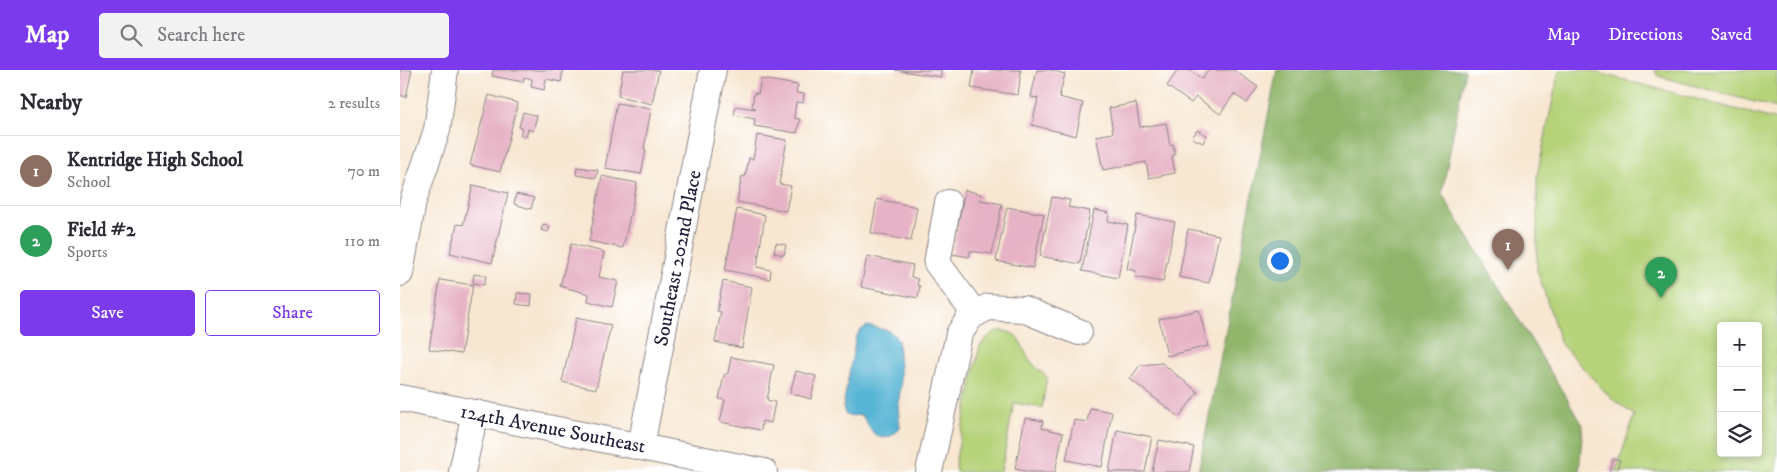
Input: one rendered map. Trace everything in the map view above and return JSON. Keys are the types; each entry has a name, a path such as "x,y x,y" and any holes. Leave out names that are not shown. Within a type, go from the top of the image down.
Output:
{"street":[{"path":"400,273 407,199 437,130 445,70"},
{"name":"Southeast 202nd Place","path":"641,446 713,70"},
{"path":"948,203 936,263 974,314"},
{"path":"929,472 959,334 971,316 988,307 1022,309 1079,332"},
{"name":"124th Avenue Southeast","path":"400,398 764,472"},
{"path":"462,472 475,413"}],"green space":[{"path":"1277,70 1465,70 1442,194 1583,425 1579,472 1198,472"},
{"path":"1559,70 1587,70 1777,120 1777,472 1616,472 1634,415 1611,398 1561,344 1537,270 1537,176"},
{"path":"1654,70 1777,70 1777,108 1658,76"},
{"path":"997,331 1005,331 1015,336 1032,363 1047,377 1042,408 1014,403 1001,472 956,472 955,463 979,349 986,338"}],"water":[{"path":"868,326 890,331 898,339 901,385 898,406 900,427 892,435 883,438 875,434 862,415 848,416 845,414 843,406 856,337 861,330"}],"building":[{"path":"400,70 412,70 406,97 400,95"},
{"path":"493,70 563,70 561,82 546,79 544,90 531,87 532,79 524,77 523,82 492,76"},
{"path":"623,70 659,70 652,104 618,96"},
{"path":"895,70 941,70 941,77"},
{"path":"974,70 1021,70 1018,95 971,88"},
{"path":"1037,70 1050,70 1065,74 1059,97 1083,103 1076,136 1032,125 1038,98 1031,97"},
{"path":"1178,70 1189,70 1202,79 1209,70 1234,70 1258,87 1247,103 1234,94 1220,114 1196,97 1191,103 1167,86"},
{"path":"761,79 798,85 796,93 804,94 803,103 796,102 794,118 800,119 797,133 754,126 755,119 734,115 736,106 756,108 752,107 754,93 758,94"},
{"path":"489,95 518,103 500,172 470,165"},
{"path":"617,103 651,109 641,174 605,168"},
{"path":"1136,103 1140,127 1166,123 1170,145 1173,144 1175,155 1172,156 1175,173 1149,178 1146,162 1103,170 1096,136 1113,133 1109,108"},
{"path":"523,112 537,116 533,131 528,129 526,137 520,135 522,128 519,127"},
{"path":"1197,130 1207,135 1203,143 1192,138"},
{"path":"757,135 787,140 779,184 791,186 786,211 737,202 742,176 745,177 749,158 753,159"},
{"path":"577,167 598,170 596,178 576,175"},
{"path":"602,176 637,183 623,248 589,241"},
{"path":"473,185 508,193 492,263 450,253 457,224 463,225"},
{"path":"965,190 981,194 980,200 1002,204 992,254 970,251 969,257 952,254"},
{"path":"516,194 534,198 531,209 514,204"},
{"path":"1052,197 1070,200 1068,207 1090,211 1080,264 1040,256"},
{"path":"877,199 917,207 911,241 871,233"},
{"path":"1007,207 1044,214 1033,268 996,261"},
{"path":"737,209 765,215 757,267 771,270 770,279 725,270"},
{"path":"1094,210 1109,213 1108,221 1128,225 1118,278 1082,271"},
{"path":"1137,215 1175,222 1163,282 1135,277 1136,271 1127,269"},
{"path":"543,224 550,226 548,232 541,230"},
{"path":"1188,229 1219,235 1209,283 1179,277"},
{"path":"776,243 786,245 784,255 774,253"},
{"path":"571,244 604,252 599,277 618,281 612,307 588,301 589,294 560,286"},
{"path":"867,256 913,265 911,277 918,279 917,285 920,286 918,298 861,287"},
{"path":"474,274 486,276 484,285 473,283"},
{"path":"440,280 473,285 461,354 429,349"},
{"path":"723,281 752,287 742,348 715,342 721,312 717,311"},
{"path":"517,293 532,294 531,306 516,304"},
{"path":"1199,310 1208,346 1167,356 1159,319"},
{"path":"576,318 611,325 596,389 562,382"},
{"path":"731,357 774,365 767,400 775,402 771,423 762,421 761,430 720,422 725,400 719,399 724,375 728,373"},
{"path":"1162,363 1198,392 1179,417 1130,379 1140,365"},
{"path":"796,371 816,376 811,399 790,393"},
{"path":"1090,408 1112,412 1102,467 1066,460 1074,420 1087,422"},
{"path":"1025,418 1043,421 1042,428 1063,433 1055,472 1030,472 1015,469"},
{"path":"1117,430 1152,437 1145,472 1109,472"},
{"path":"1159,440 1194,447 1189,472 1152,472"},
{"path":"1613,458 1620,460 1616,472 1609,472"}],"place":[{"name":"Kentridge High School","path":"1508,270"},
{"name":"Field #2","path":"1661,298"}]}
